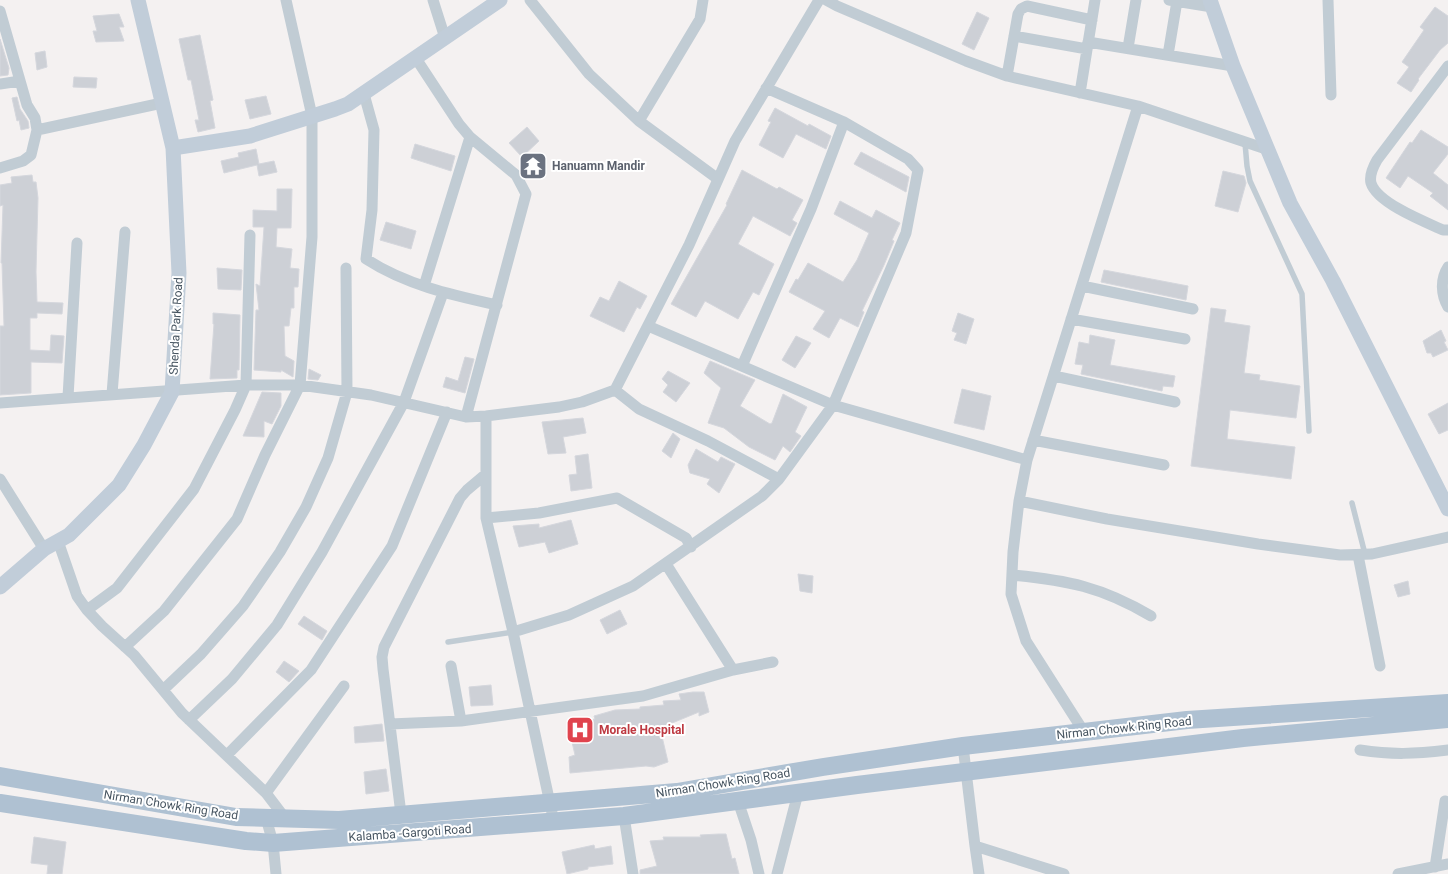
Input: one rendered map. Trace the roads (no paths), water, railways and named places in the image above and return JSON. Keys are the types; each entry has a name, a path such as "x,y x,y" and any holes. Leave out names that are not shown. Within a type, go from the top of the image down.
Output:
{"main road":[{"name":"Nirman Chowk Ring Road","path":"0,776 236,817 339,820 677,792 963,746 1187,720 1448,708"},
{"name":"Kalamba -Gargoti Road","path":"0,803 246,842 273,843 624,816 857,785 1243,738 1448,708"}],"street":[{"name":"Shenda Park Road","path":"0,586 44,549 69,535 119,486 144,446 172,392 179,273 173,148 138,0"},
{"path":"125,647 164,611 237,519 265,455 300,385 312,237 312,116 286,0"},
{"path":"433,0 445,38"},
{"path":"173,148 250,136 335,110 364,94 500,0"},
{"path":"530,0 589,74 639,121 718,179"},
{"path":"639,121 700,19 703,0"},
{"path":"0,403 112,394 172,392 246,385 300,385 371,395 466,417 559,407 582,402 615,390 689,245 735,141 819,0"},
{"path":"826,0 966,61 1007,76 1138,106 1266,148"},
{"path":"1080,92 1095,0"},
{"path":"1128,48 1136,0"},
{"path":"1328,0 1331,95"},
{"path":"1168,55 1173,1 1211,4 1233,66 1290,203 1333,281 1448,509"},
{"path":"1007,76 1018,14 1026,6 1092,20"},
{"path":"0,10 27,105 35,118 36,130 31,155 23,161 0,168"},
{"path":"1014,36 1128,48 1233,66"},
{"path":"415,58 458,124 470,137 516,175 526,194 466,417"},
{"path":"1448,66 1377,160 1371,171 1371,183 1378,195 1398,208 1443,230 1448,230"},
{"path":"0,84 20,81"},
{"path":"513,632 569,615 633,586 691,547 762,496 779,479 833,405 906,233 918,170 908,159 844,122 766,88"},
{"path":"364,94 374,130 372,210 366,259 382,269 424,286 444,293 497,305"},
{"path":"36,130 162,103"},
{"path":"1084,732 1026,641 1011,594 1013,552 1019,501 1027,460 1138,106"},
{"path":"742,366 811,209 844,122"},
{"path":"424,286 470,137"},
{"path":"112,394 125,232"},
{"path":"87,610 117,588 194,488 246,385 250,234"},
{"path":"68,397 77,243"},
{"path":"163,690 201,654 243,606 280,552 306,507 328,458 347,392 346,268"},
{"path":"1447,269 1442,285 1444,299 1448,307"},
{"path":"1082,286 1193,309"},
{"path":"189,720 232,678 277,625 322,552 404,402 444,293"},
{"path":"1071,319 1185,339"},
{"path":"648,326 833,405 1027,460"},
{"path":"1054,376 1176,402"},
{"path":"615,390 639,409 708,441 779,479"},
{"path":"227,755 311,670 392,546 447,412"},
{"path":"486,416 486,518 554,822"},
{"path":"1034,440 1164,466"},
{"path":"401,814 382,663 384,647 460,498 486,474"},
{"path":"0,479 44,549"},
{"path":"486,518 539,513 617,498 686,538 691,547"},
{"path":"1019,501 1107,519 1258,544 1340,555 1362,555 1448,537"},
{"path":"58,541 77,596 87,610 134,655 189,720 266,793 285,818"},
{"path":"1362,555 1380,666"},
{"path":"666,564 733,670"},
{"path":"1012,575 1053,579 1092,588 1129,603 1151,616"},
{"path":"390,724 461,722 643,696 733,670 773,662"},
{"path":"451,666 461,722"},
{"path":"266,793 344,686"},
{"path":"963,746 979,874"},
{"path":"1360,750 1390,754 1411,754 1448,750"},
{"path":"777,874 798,793"},
{"path":"1435,867 1445,800"},
{"path":"738,801 751,840 759,874"},
{"path":"624,816 633,874"},
{"path":"266,818 273,843 276,874"},
{"path":"975,846 1064,874"},
{"path":"1398,874 1448,864"}],"lane":[{"path":"1245,142 1250,181 1302,294 1310,431"},
{"path":"1352,503 1362,555"},
{"path":"448,642 513,632"}],"place":[{"name":"Hanuamn Mandir","path":"533,166"},
{"name":"Morale Hospital","path":"580,730"}]}
